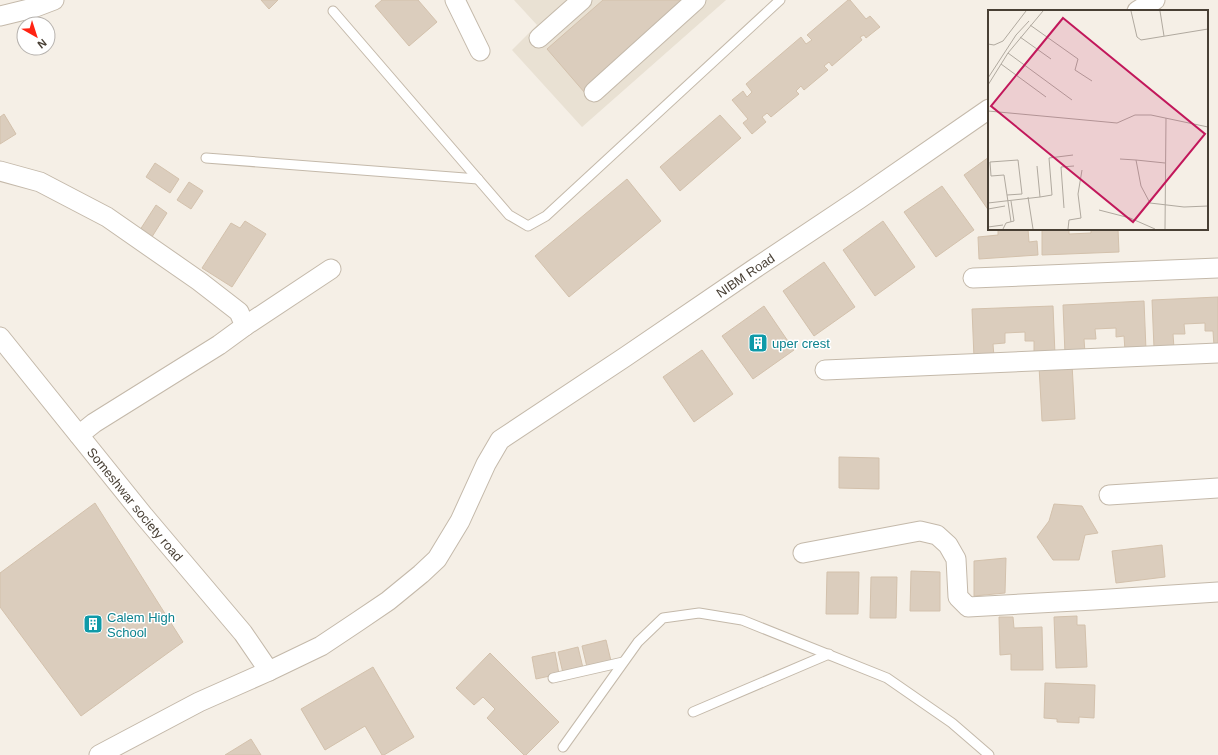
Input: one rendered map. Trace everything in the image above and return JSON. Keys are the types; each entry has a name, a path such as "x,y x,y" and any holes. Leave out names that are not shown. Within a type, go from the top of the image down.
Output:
{"street":[{"path":"0,16 33,8 54,0"},
{"path":"455,0 480,51"},
{"path":"539,38 582,0"},
{"path":"594,92 696,0"},
{"path":"1139,10 1155,0"},
{"name":"NIBM Road","path":"269,671 321,646 357,622 393,596 437,559 460,521 486,464 500,440 859,199 988,110"},
{"path":"0,171 40,182 107,217 199,281 239,312 245,326"},
{"path":"973,278 1218,268"},
{"path":"79,435 94,423 219,345 331,269"},
{"name":"Someshwar society road","path":"0,337 144,516 243,633 269,671"},
{"path":"825,370 1218,353"},
{"path":"1109,495 1218,488"},
{"path":"803,553 920,531 937,535 948,545 956,559 958,597 968,607 1218,592"},
{"path":"99,755 199,702 269,671"}],"lane":[{"path":"333,11 508,215 528,226 546,216 780,0"},
{"path":"206,158 478,179"},
{"path":"563,747 638,642 663,618 699,613 742,620 886,678 952,723 989,755"},
{"path":"693,712 829,654"},
{"path":"553,678 624,662"}],"shaded area":[{"path":"514,0 726,0 582,127 512,50 537,25"}],"building":[{"path":"261,0 278,0 269,9"},
{"path":"382,0 418,0 437,22 409,46 375,6"},
{"path":"603,0 690,0 585,93 547,49"},
{"path":"848,0 850,0 866,19 870,16 880,27 866,38 864,35 860,37 862,40 832,66 829,62 824,66 828,70 804,90 801,86 796,91 799,94 771,117 767,113 762,117 766,122 752,134 743,123 748,119 732,100 743,91 747,97 752,92 746,84 801,37 806,44 812,40 807,35"},
{"path":"4,114 16,134 0,144 0,117"},
{"path":"720,115 741,138 680,191 660,167"},
{"path":"988,158 988,210 964,175"},
{"path":"155,163 179,179 170,193 146,177"},
{"path":"627,179 661,221 569,297 535,256"},
{"path":"189,182 203,191 191,209 177,200"},
{"path":"942,186 974,230 936,257 904,212"},
{"path":"156,205 167,213 150,240 138,233"},
{"path":"245,221 266,234 232,287 202,268 231,223 240,228"},
{"path":"883,221 915,267 875,296 843,250"},
{"path":"998,230 1028,230 1029,242 1037,241 1038,255 979,259 978,237 998,235"},
{"path":"1042,230 1069,230 1069,234 1091,233 1091,230 1118,230 1119,252 1042,255"},
{"path":"824,262 855,307 814,336 783,291"},
{"path":"1218,297 1218,346 1214,346 1213,331 1205,331 1205,323 1184,324 1185,334 1173,334 1174,348 1154,348 1152,300"},
{"path":"1144,301 1146,350 1125,351 1124,336 1116,337 1116,328 1095,329 1096,339 1084,339 1085,353 1065,354 1063,305"},
{"name":"uper crest","path":"764,306 794,350 753,379 722,336"},
{"path":"1053,306 1055,355 1034,356 1034,341 1025,341 1025,332 1005,333 1005,343 993,344 994,357 974,358 972,309"},
{"path":"702,350 733,394 694,422 663,377"},
{"path":"1072,364 1075,419 1042,421 1039,366"},
{"path":"839,457 879,458 879,489 839,488"},
{"name":"Calem High School","path":"95,503 183,642 81,716 0,607 0,573"},
{"path":"1054,504 1082,506 1098,533 1085,535 1079,560 1053,560 1037,537 1049,521"},
{"path":"1162,545 1165,577 1116,583 1112,551"},
{"path":"1006,558 1005,593 974,596 974,561"},
{"path":"911,571 940,572 940,611 910,611"},
{"path":"827,572 859,572 858,614 826,614"},
{"path":"871,577 897,577 896,618 870,618"},
{"path":"1077,616 1077,625 1085,625 1087,667 1056,668 1054,617"},
{"path":"999,617 1013,617 1014,628 1042,627 1043,670 1011,670 1011,654 1000,655"},
{"path":"606,640 611,661 587,667 582,646"},
{"path":"578,647 583,668 563,673 558,652"},
{"path":"555,652 559,674 536,679 532,657"},
{"path":"490,653 559,722 526,755 524,755 487,718 495,709 483,697 474,705 456,688"},
{"path":"373,667 414,737 382,755 365,726 325,750 301,709"},
{"path":"1045,683 1095,685 1094,718 1079,717 1079,723 1057,722 1057,719 1044,718"},
{"path":"251,739 261,755 225,755"}],"place":[{"name":"uper crest","path":"758,343"},
{"name":"Calem High School","path":"93,624"}]}
